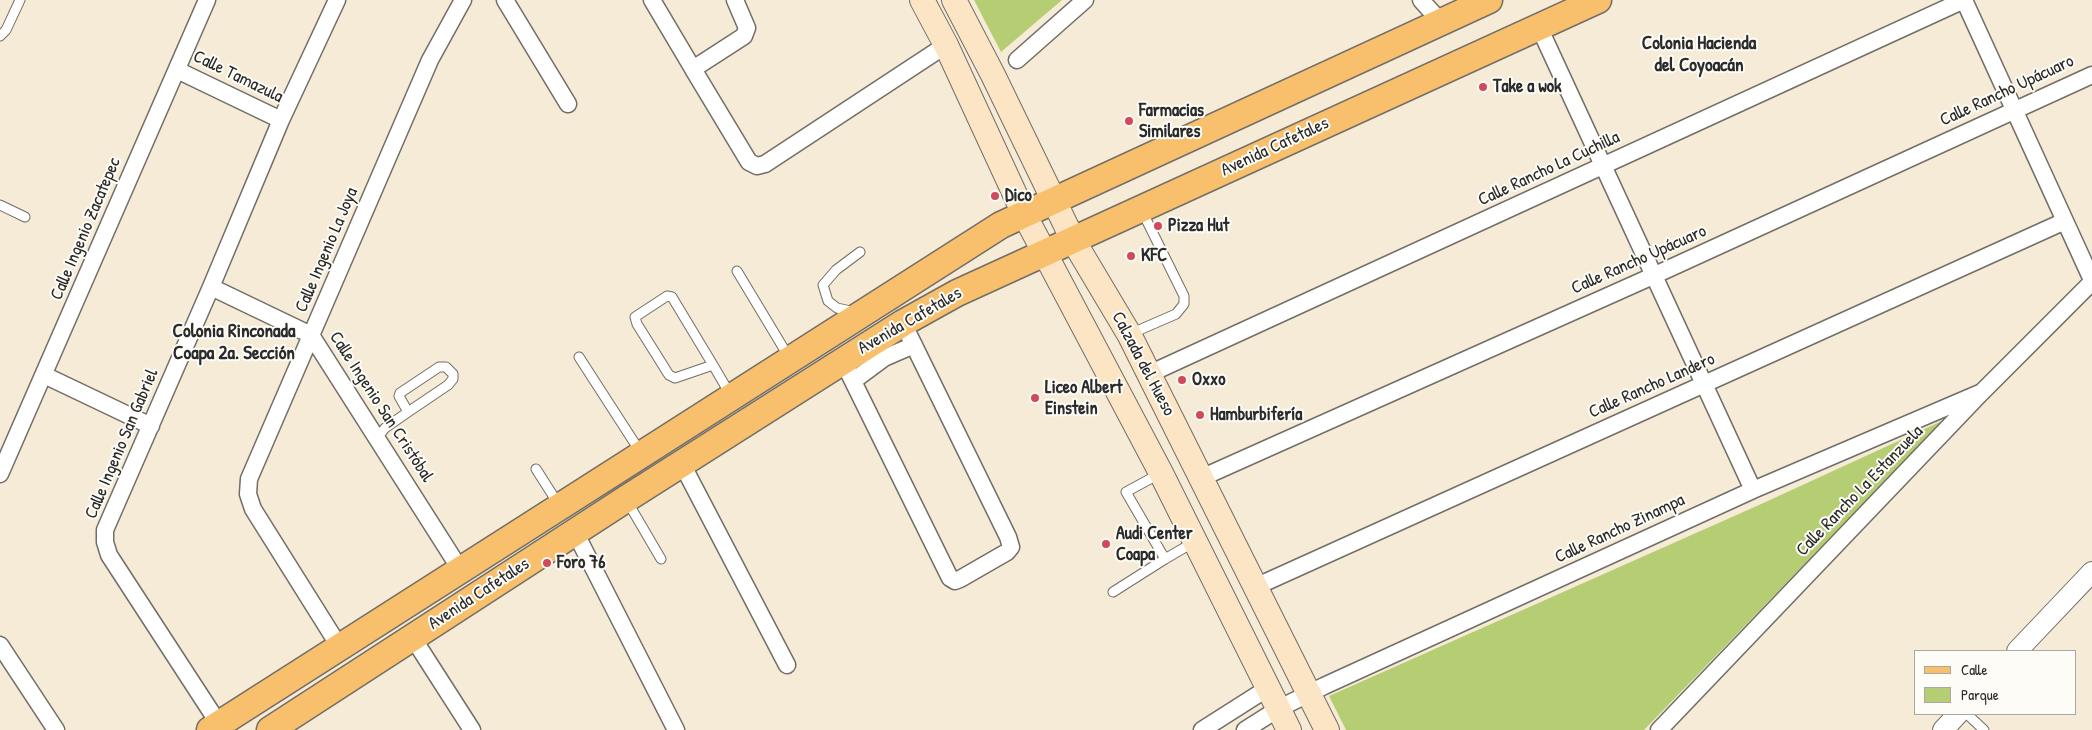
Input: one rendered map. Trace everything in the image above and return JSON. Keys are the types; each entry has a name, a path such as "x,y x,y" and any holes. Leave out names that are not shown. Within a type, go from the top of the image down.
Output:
{"main road":[{"name":"Calzada del Hueso","path":"922,0 946,45 1024,214 1161,473 1289,730"},
{"name":"Calzada del Hueso","path":"954,0 994,74 1073,240 1129,334 1327,730"},
{"name":"Avenida Cafetales","path":"215,727 641,453 732,398 1001,225 1489,0"},
{"name":"Avenida Cafetales","path":"285,726 413,638 626,499 682,464 909,335 957,293 1598,0"}],"street":[{"name":"Calle Ingenio Zacatepec","path":"0,474 207,0"},
{"name":"Calle Ingenio San Gabriel","path":"215,727 109,556 105,542 105,530 211,288 281,120 337,0"},
{"name":"Calle Ingenio La Joya","path":"339,646 253,509 248,494 249,479 430,60 463,0"},
{"path":"505,0 568,104"},
{"path":"652,0 749,162 757,166 765,164 946,45"},
{"path":"693,69 744,36 747,28 735,0"},
{"path":"1018,60 1085,0"},
{"path":"1420,0 1441,22"},
{"path":"1964,0 2016,109 2092,281"},
{"name":"Calle Rancho La Cuchilla","path":"1149,374 1964,0"},
{"path":"1539,27 1753,490"},
{"name":"Calle Tamazula","path":"177,70 281,120"},
{"name":"Calle Rancho Upácuaro","path":"1201,478 1655,275 2092,74"},
{"name":"Calle Rancho Landero","path":"1255,587 2065,221"},
{"name":"Calle Rancho La Estanzuela","path":"1659,730 1982,392 2092,281"},
{"name":"Calle Ingenio San Cristóbal","path":"211,288 311,335 460,569"},
{"path":"848,371 950,578 955,581 960,580 1007,552 1011,546 909,335"},
{"path":"44,375 151,426"},
{"name":"Calle Rancho Zinampa","path":"1273,698 1308,694 1753,490 1982,392"},
{"path":"682,464 787,665"},
{"path":"575,532 676,730"},
{"path":"2018,650 2092,572"},
{"path":"413,638 472,730"},
{"path":"0,645 56,730"},
{"path":"1202,730 1273,698"},
{"path":"1245,730 1273,698"},
{"path":"1943,730 1957,715"}],"lane":[{"path":"0,36 6,30 20,0"},
{"path":"0,205 25,218"},
{"path":"1129,334 1176,314 1184,304 1184,296 1141,208"},
{"path":"860,252 836,270 823,285 828,301 837,308 849,312 865,312"},
{"path":"737,271 790,360"},
{"path":"713,365 675,378 669,375 637,324 635,317 667,296 672,297 713,365 732,398"},
{"path":"580,357 641,453"},
{"path":"377,438 385,428 408,412 453,379 453,374 446,367 439,367 400,393 399,396 408,412"},
{"path":"536,469 559,506"},
{"path":"1161,473 1126,492 1165,559"},
{"path":"626,499 661,559"},
{"path":"1113,592 1196,542"},
{"path":"1968,715 1984,730"}],"green space":[{"path":"974,0 1062,0 1001,52"},
{"path":"1944,420 1644,730 1346,730 1329,696 1759,505"}],"place":[{"name":"Take a wok","path":"1483,87"},
{"name":"Farmacias Similares","path":"1129,121"},
{"name":"Dico","path":"995,196"},
{"name":"Pizza Hut","path":"1158,226"},
{"name":"KFC","path":"1131,256"},
{"name":"Oxxo","path":"1182,380"},
{"name":"Liceo Albert Einstein","path":"1035,398"},
{"name":"Hamburbifería","path":"1200,415"},
{"name":"Audi Center Coapa","path":"1106,544"},
{"name":"Foro 76","path":"547,563"}],"district":[{"name":"Colonia Hacienda del Coyoacán","path":"1699,55"},
{"name":"Colonia Rinconada Coapa 2a. Sección","path":"234,343"}]}
